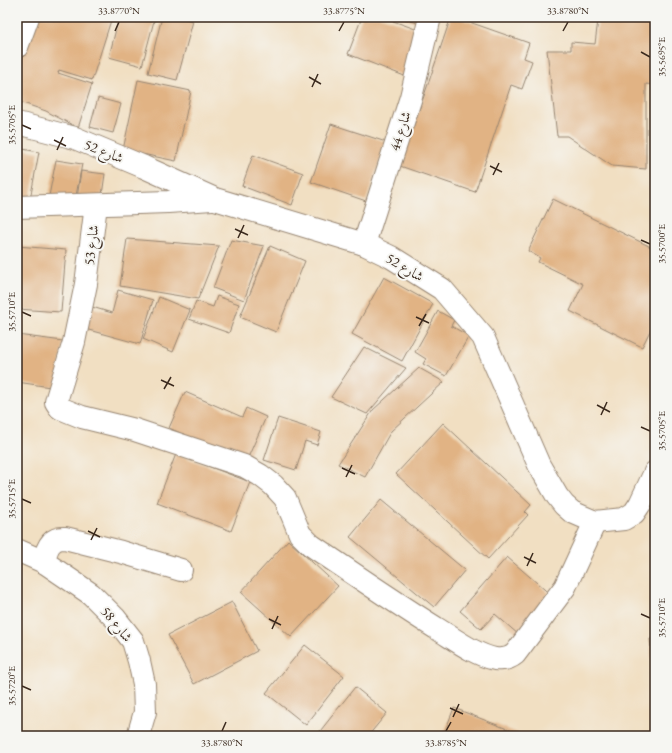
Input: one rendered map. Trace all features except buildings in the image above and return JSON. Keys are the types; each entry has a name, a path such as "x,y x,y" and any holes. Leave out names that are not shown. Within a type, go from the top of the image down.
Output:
{"street":[{"path":"17,47 28,17"},
{"name":"شارع 44","path":"364,244 411,97 430,17"},
{"name":"شارع 52","path":"17,123 74,138 215,199 364,244 391,257 442,289 483,337 539,465 557,496 572,512 595,522 624,519 634,513 640,504 655,472"},
{"path":"17,207 215,199"},
{"name":"شارع 53","path":"96,205 86,284 74,342 56,402 60,408 82,417 135,430 244,466 260,474 285,498 300,534 311,545 396,603 457,641 485,656 503,660 515,654 565,587 595,522"},
{"path":"17,566 44,562 47,549 50,544 57,539 65,538 121,552 181,570"},
{"name":"شارع 58","path":"17,550 44,562 91,594 115,618 133,641 144,684 145,712 138,736"}]}
